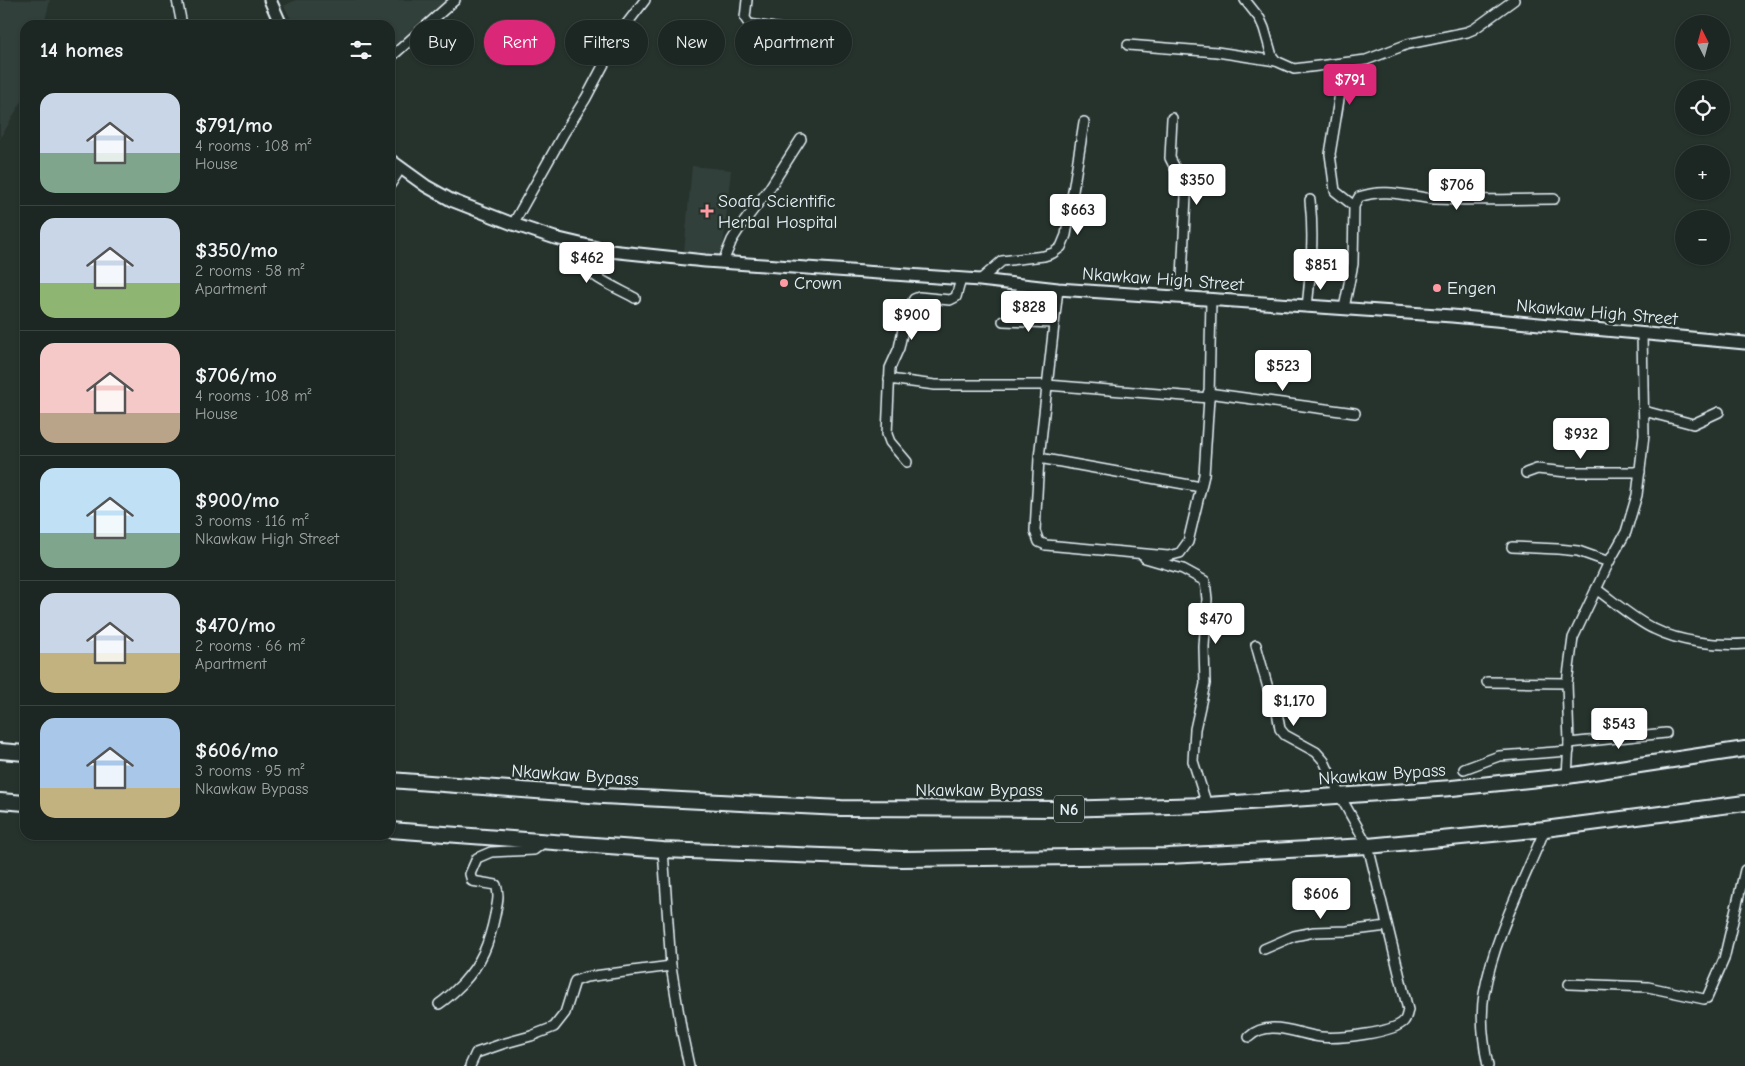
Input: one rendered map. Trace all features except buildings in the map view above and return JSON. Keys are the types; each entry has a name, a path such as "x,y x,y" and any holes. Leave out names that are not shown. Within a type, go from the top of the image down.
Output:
{"highway":[{"name":"Nkawkaw Bypass","path":"395,780 603,796 841,808 1058,809 1207,806 1452,788 1567,776 1745,749"},
{"path":"0,751 20,753"},
{"path":"0,801 20,803"},
{"path":"395,830 663,850 902,860 1168,856 1368,846 1545,829 1745,803"}],"main road":[{"path":"270,0 280,20"},
{"name":"Nkawkaw High Street","path":"395,164 426,186 451,200 513,224 578,244 610,251 668,258 980,280 1058,289 1452,316 1745,343"}],"street":[{"path":"177,0 181,20"},
{"path":"395,54 455,0"},
{"path":"513,224 586,98 622,30 645,0"},
{"path":"746,20 747,0"},
{"path":"1245,0 1260,19 1269,42 1270,51 1276,61"},
{"path":"1128,45 1217,52 1276,61 1294,69 1373,58 1408,44 1474,29 1514,0"},
{"path":"1345,63 1330,154 1334,191 1354,206"},
{"path":"1172,118 1170,158 1183,184 1186,196 1182,297"},
{"path":"980,280 1002,261 1044,256 1053,253 1061,247 1066,235 1084,122"},
{"path":"723,262 732,240 769,189 801,139"},
{"path":"395,176 400,168"},
{"path":"1344,308 1353,264 1354,206 1359,197 1366,194 1398,193 1433,199 1554,199"},
{"path":"1307,307 1311,273 1312,220 1310,200"},
{"path":"578,244 582,265 589,272 635,298"},
{"path":"907,462 888,437 890,368 898,348 907,311 914,298 950,300 956,297 961,279"},
{"path":"1058,289 1039,458 1035,531 1038,542 1046,545 1130,554 1168,556 1180,553 1188,542 1204,475 1211,300"},
{"path":"1002,321 1054,323"},
{"path":"1567,776 1569,747 1567,683 1573,638 1628,526 1640,472 1644,411 1642,334"},
{"path":"890,379 935,385 1047,385 1208,396 1355,413"},
{"path":"1644,411 1693,424 1719,412"},
{"path":"1039,458 1201,488"},
{"path":"1526,473 1537,469 1567,472 1640,472"},
{"path":"1512,547 1578,551 1609,562"},
{"path":"1130,554 1182,570 1205,581 1208,600 1204,647 1205,684 1195,730 1193,761 1207,806"},
{"path":"1596,589 1652,629 1672,636 1727,645 1745,644"},
{"path":"1250,1037 1252,1034 1272,1028 1321,1037 1378,1032 1398,1026 1405,1021 1408,1010 1368,846 1340,796 1324,761 1316,752 1285,735 1280,729 1277,712 1256,645"},
{"path":"1487,682 1567,683"},
{"path":"1464,769 1499,756 1666,733"},
{"path":"1488,1066 1482,1027 1484,995 1490,968 1545,829"},
{"path":"439,1004 450,998 476,968 492,933 499,894 496,885 472,881 470,874 477,858 491,852 534,850 546,841"},
{"path":"663,850 671,966 689,1066"},
{"path":"1569,984 1648,986 1704,999 1707,998 1724,959 1745,870"},
{"path":"1264,949 1294,936 1314,932 1347,931 1388,926"},
{"path":"470,1066 476,1053 554,1027 566,1013 575,980 671,966"}],"shaded area":[{"path":"0,0 50,0 45,20 20,20 20,104 0,139"},
{"path":"296,0 464,0 438,20 410,20 410,42 395,54 395,20 291,20 284,6"},
{"name":"Soafa Scientific Herbal Hospital","path":"692,166 731,170 722,257 684,253"}],"place":[{"name":"Soafa Scientific Herbal Hospital","path":"707,211"},
{"name":"Crown","path":"784,283"},
{"name":"Engen","path":"1437,288"}]}
